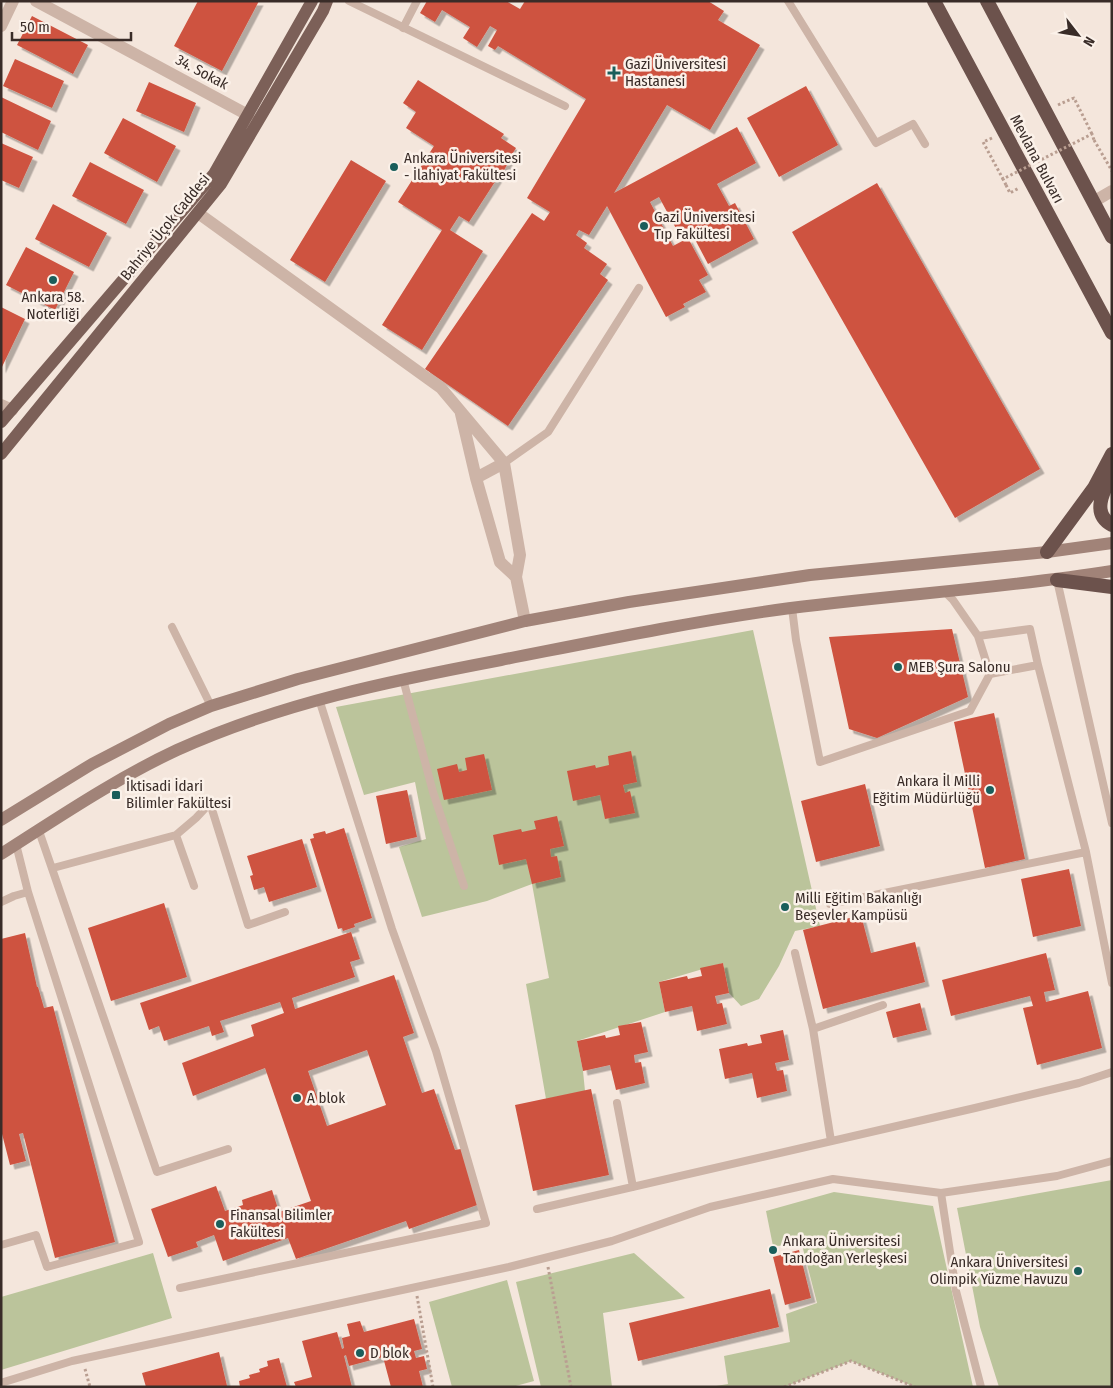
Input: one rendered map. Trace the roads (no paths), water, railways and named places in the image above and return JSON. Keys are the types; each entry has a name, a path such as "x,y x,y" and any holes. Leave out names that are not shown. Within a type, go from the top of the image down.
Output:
{"highway":[{"name":"Mevlana Bulvarı","path":"934,1 1112,333"},
{"name":"Mevlana Bulvarı","path":"987,1 1112,237"},
{"path":"1047,552 1094,488 1112,454"},
{"path":"1112,476 1103,491 1100,510 1103,518 1112,525"},
{"path":"1057,580 1112,587"}],"main road":[{"name":"Bahriye Üçok Caddesi","path":"1,422 7,407 214,174 312,1"},
{"name":"Bahriye Üçok Caddesi","path":"1,454 221,184 323,11 327,1"},
{"path":"1,820 92,764 169,724 211,706 298,679 525,621 629,602 810,575 1047,552 1112,543"},
{"path":"1,854 125,776 178,750 240,725 319,699 403,678 792,608 1057,580 1112,571"}],"street":[{"path":"1,26 13,1"},
{"name":"34. Sokak","path":"36,1 248,115"},
{"path":"1093,202 1112,191"},
{"path":"198,213 441,388 504,463 520,555 516,576 525,621"},
{"path":"461,411 476,478 500,562 516,576"},
{"path":"476,478 504,463"}],"lane":[{"path":"349,1 565,106"},
{"path":"403,28 417,1"},
{"path":"788,1 876,143 913,124 925,144"},
{"path":"504,463 548,432 639,288"},
{"path":"1057,580 1112,822"},
{"path":"792,608 796,640 820,762 970,711 990,674 978,636 953,600 945,592"},
{"path":"172,627 211,706"},
{"path":"978,636 1030,629 1086,852 1112,983"},
{"path":"990,674 1038,666"},
{"path":"403,678 434,792 464,886"},
{"path":"180,1288 486,1223 436,1051 392,929 319,699"},
{"path":"53,868 176,835 210,803 248,925 285,912"},
{"path":"39,831 157,1172 228,1149"},
{"path":"176,835 194,886"},
{"path":"1,1245 36,1235 47,1267 139,1242 28,892 16,844"},
{"path":"830,904 1086,852"},
{"path":"1,902 28,892"},
{"path":"795,953 813,1029 831,1141"},
{"path":"813,1029 883,1005"},
{"path":"537,1209 1078,1083 1112,1072"},
{"path":"617,1103 633,1187"},
{"path":"1,1382 83,1359 546,1258 612,1241 710,1207 833,1179 941,1192 1057,1176 1112,1161"},
{"path":"941,1192 956,1291 981,1387"}],"place":[{"name":"Gazi Üniversitesi Hastanesi","path":"614,73"},
{"name":"Ankara Üniversitesi - İlahiyat Fakültesi","path":"394,167"},
{"name":"Gazi Üniversitesi Tıp Fakültesi","path":"644,226"},
{"name":"Ankara 58. Noterliği","path":"53,280"},
{"name":"MEB Şura Salonu","path":"898,667"},
{"name":"Ankara İl Milli Eğitim Müdürlüğü","path":"990,790"},
{"name":"İktisadi İdari Bilimler Fakültesi","path":"116,795"},
{"name":"Milli Eğitim Bakanlığı Beşevler Kampüsü","path":"785,907"},
{"name":"A blok","path":"297,1098"},
{"name":"Finansal Bilimler Fakültesi","path":"220,1224"},
{"name":"Ankara Üniversitesi Tandoğan Yerleşkesi","path":"773,1250"},
{"name":"Ankara Üniversitesi Olimpik Yüzme Havuzu","path":"1078,1271"},
{"name":"D blok","path":"360,1353"}]}
